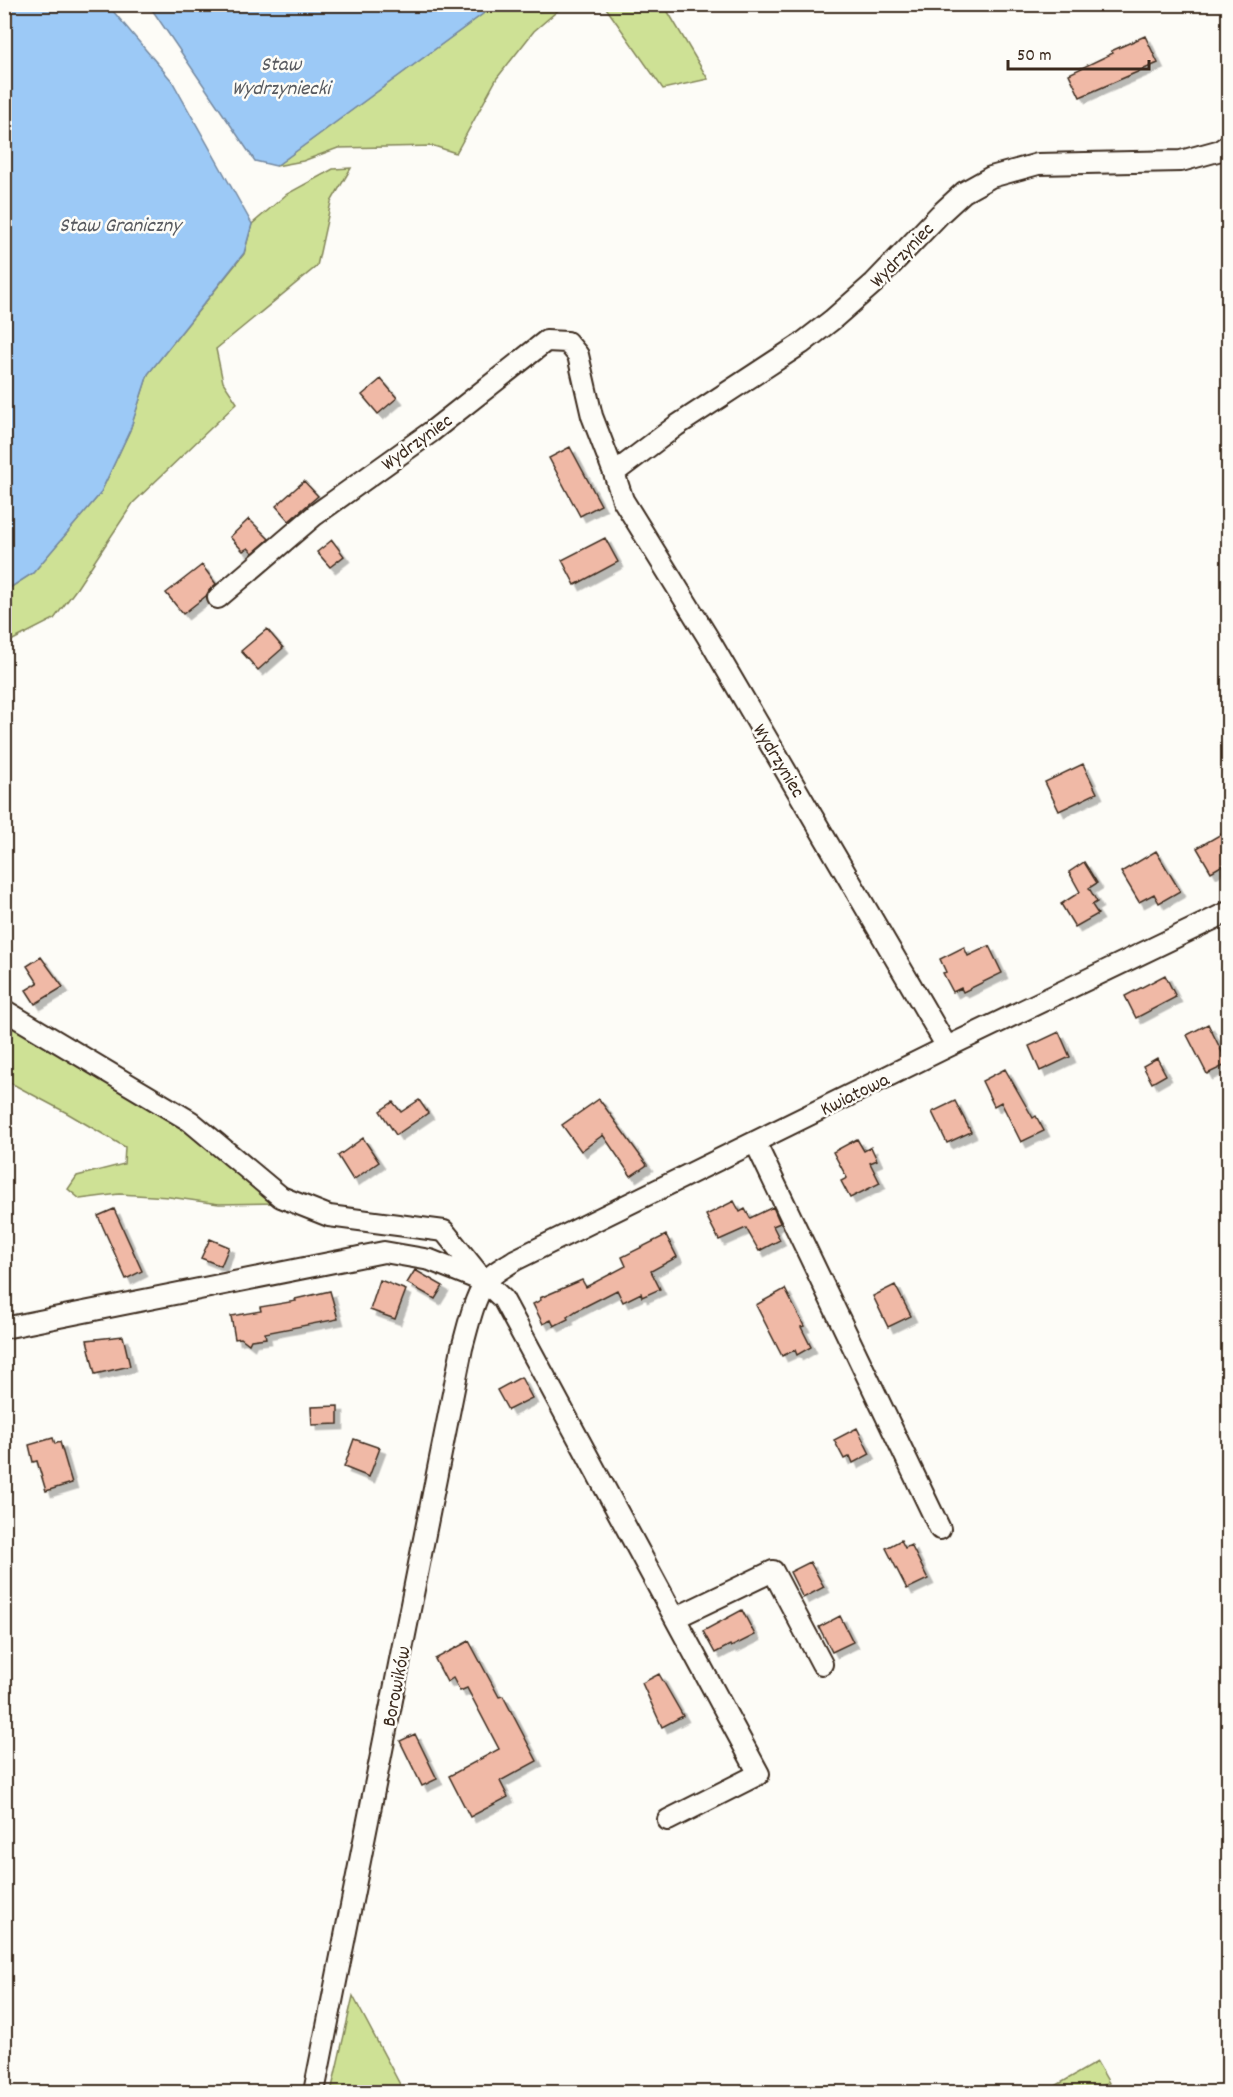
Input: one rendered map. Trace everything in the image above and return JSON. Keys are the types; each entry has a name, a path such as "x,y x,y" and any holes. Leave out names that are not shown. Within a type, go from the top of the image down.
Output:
{"street":[{"name":"Wydrzyniec","path":"614,472 676,426 801,344 832,320 874,283 964,192 991,177 1038,164 1181,161 1228,146"},
{"name":"Wydrzyniec","path":"218,598 315,515 432,432 546,341 567,342 578,355 592,416 623,500 719,656 947,1047"},
{"name":"Kwiatowa","path":"485,1282 515,1260 947,1047 1228,912"},
{"path":"4,1010 190,1121 281,1197 329,1216 444,1231 485,1282 503,1299 759,1774 668,1820"},
{"path":"755,1142 940,1529"},
{"path":"4,1328 384,1252 429,1260 485,1282"},
{"name":"Borowików","path":"314,2092 462,1348 471,1316 485,1282"},
{"path":"675,1618 773,1571 822,1664"}],"green space":[{"path":"495,5 575,5 561,8 534,31 497,78 456,153 434,146 338,148 303,161 276,166"},
{"path":"604,5 664,5 708,79 663,89"},
{"path":"351,168 331,202 317,266 216,349 223,382 237,403 133,503 54,619 5,644 5,591 33,573 100,494 130,430 148,374 244,254 252,224 287,194 333,169"},
{"path":"4,1019 187,1125 279,1203 219,1204 169,1197 119,1194 80,1199 68,1189 77,1176 124,1164 125,1147 5,1080"},
{"path":"353,1996 404,2092 331,2092"},
{"path":"1097,2062 1109,2083 1092,2092 1045,2092"}],"water":[{"name":"Staw Graniczny","path":"5,4 103,5 113,11 172,81 252,224 244,253 148,374 130,430 100,494 33,573 5,591"},
{"name":"Staw Wydrzyniecki","path":"145,5 495,5 276,166 255,161 153,11"}],"building":[{"path":"1145,36 1158,63 1080,97 1069,74"},
{"path":"381,379 397,398 378,414 362,395"},
{"path":"570,447 601,505 580,516 549,458"},
{"path":"304,481 318,496 289,521 276,506"},
{"path":"249,519 269,539 253,553 248,548 243,551 230,537"},
{"path":"605,538 618,562 575,585 562,560"},
{"path":"332,540 344,556 330,567 317,552"},
{"path":"202,565 216,584 206,596 183,614 166,593"},
{"path":"267,629 283,648 258,670 241,651"},
{"path":"1083,764 1097,793 1059,811 1045,782"},
{"path":"1228,830 1228,862 1211,872 1197,848"},
{"path":"1156,851 1180,891 1159,903 1154,894 1139,902 1121,872"},
{"path":"1084,862 1097,883 1089,888 1097,902 1092,905 1098,914 1075,927 1061,904 1080,892 1069,872"},
{"path":"989,946 1002,973 963,992 961,988 953,992 943,973 946,972 940,959 964,947 968,956"},
{"path":"41,957 63,987 35,1004 26,990 38,983 27,966"},
{"path":"1165,975 1176,997 1136,1018 1125,996"},
{"path":"1208,1024 1228,1064 1207,1074 1187,1035"},
{"path":"1059,1032 1070,1057 1040,1071 1029,1046"},
{"path":"1157,1058 1166,1075 1152,1083 1143,1066"},
{"path":"1005,1069 1033,1118 1036,1116 1044,1131 1021,1142 1001,1102 994,1106 982,1081"},
{"path":"599,1099 647,1165 631,1176 603,1135 581,1151 562,1125"},
{"path":"419,1100 428,1113 396,1135 380,1111 393,1102 401,1112"},
{"path":"955,1101 971,1132 947,1143 932,1112"},
{"path":"363,1138 379,1162 353,1180 338,1156"},
{"path":"857,1139 864,1151 871,1147 877,1160 870,1163 880,1183 850,1198 841,1181 847,1178 833,1152"},
{"path":"734,1201 740,1212 745,1209 750,1218 773,1207 780,1223 773,1226 780,1240 759,1251 746,1228 719,1240 706,1215"},
{"path":"114,1209 142,1271 126,1279 98,1216"},
{"path":"666,1235 677,1257 651,1271 660,1289 642,1297 641,1293 623,1302 617,1290 576,1311 567,1317 568,1319 554,1326 551,1320 543,1324 533,1304 541,1300 540,1298 582,1280 586,1287 626,1266 622,1257"},
{"path":"210,1239 229,1247 221,1266 201,1258"},
{"path":"415,1270 443,1286 435,1299 407,1283"},
{"path":"380,1280 406,1290 395,1319 370,1310"},
{"path":"895,1285 911,1316 888,1327 873,1296"},
{"path":"785,1289 804,1326 801,1327 811,1347 797,1355 795,1350 782,1356 756,1305"},
{"path":"330,1291 338,1319 265,1333 266,1338 251,1340 249,1344 241,1338 235,1339 231,1316 261,1311 260,1307 296,1301 295,1299"},
{"path":"123,1336 130,1366 95,1374 87,1340"},
{"path":"521,1377 532,1398 508,1410 497,1390"},
{"path":"338,1406 338,1424 312,1425 311,1407"},
{"path":"857,1428 870,1454 853,1463 850,1456 844,1459 834,1440"},
{"path":"53,1438 55,1444 60,1442 72,1483 46,1491 37,1461 33,1462 29,1445"},
{"path":"354,1439 380,1448 369,1477 344,1467"},
{"path":"901,1540 905,1548 911,1545 928,1579 907,1589 886,1548"},
{"path":"810,1562 824,1587 803,1598 790,1572"},
{"path":"742,1610 755,1635 715,1653 703,1631"},
{"path":"840,1616 853,1642 832,1652 819,1627"},
{"path":"469,1641 499,1697 503,1696 537,1761 500,1781 508,1797 470,1817 449,1776 499,1749 467,1688 460,1691 453,1678 447,1682 435,1659"},
{"path":"659,1674 683,1716 662,1727 642,1683"},
{"path":"415,1734 437,1779 422,1786 400,1741"}]}
